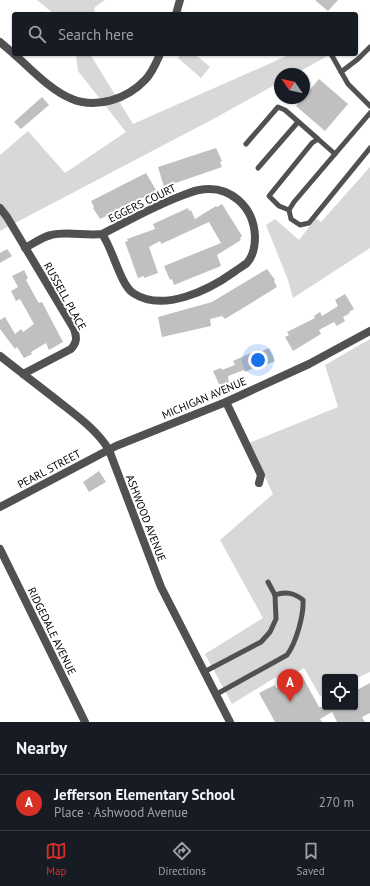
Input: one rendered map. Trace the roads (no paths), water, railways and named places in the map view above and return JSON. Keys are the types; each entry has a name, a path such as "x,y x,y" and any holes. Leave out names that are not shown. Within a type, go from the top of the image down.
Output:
{"street":[{"path":"177,12 180,1"},
{"path":"0,42 12,52"},
{"path":"16,56 55,90 72,99 86,103 108,102 127,94 144,81 154,68 159,56"},
{"name":"EGGERS COURT","path":"25,248 50,235 58,233 91,235 102,234 167,201 197,190 212,188 223,190 235,197 246,207 255,233 255,247 247,262 227,277 202,291 166,301 154,300 144,298 132,292 125,283 102,234"},
{"name":"RUSSELL PLACE","path":"0,208 74,329 77,338 71,349 23,374"},
{"name":"MICHIGAN AVENUE","path":"109,450 226,402 309,364 370,331"},
{"name":"ASHWOOD AVENUE","path":"0,356 94,430 109,450 161,587 230,722"},
{"path":"226,402 261,475 259,483"},
{"name":"PEARL STREET","path":"0,507 109,450"},
{"name":"RIDGEDALE AVENUE","path":"0,549 85,722"}],"lane":[{"path":"341,72 370,48"},
{"path":"332,56 348,84 370,106"},
{"path":"246,144 278,107 285,110 335,154"},
{"path":"289,210 370,113"},
{"path":"258,168 298,122"},
{"path":"289,210 279,206 269,196 312,143 318,139"},
{"path":"289,210 291,219 300,225 309,223 370,148"},
{"path":"204,672 261,642 270,632 276,619 275,595 268,582"},
{"path":"215,695 287,655 292,648 303,607 303,600 297,595 290,593 275,595"}],"place":[{"name":"Jefferson Elementary School","path":"290,702"}]}
